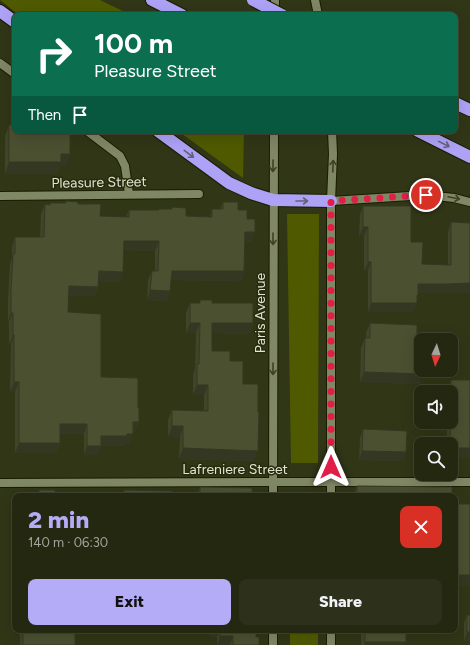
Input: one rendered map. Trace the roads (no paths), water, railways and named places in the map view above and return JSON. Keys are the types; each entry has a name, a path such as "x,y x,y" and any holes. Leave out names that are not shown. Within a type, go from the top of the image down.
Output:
{"highway":[{"path":"152,0 176,12"},
{"path":"253,0 276,12"},
{"path":"0,11 12,20"},
{"path":"458,104 470,110"},
{"path":"162,134 229,183 251,193 273,200 331,201"},
{"path":"424,134 470,157"}],"street":[{"path":"275,0 275,12"},
{"path":"315,0 317,12"},
{"path":"0,63 12,72"},
{"path":"91,134 120,156 125,166 129,194"},
{"name":"Paris Avenue","path":"273,493 274,134"},
{"path":"331,493 332,134"},
{"name":"Pleasure Street","path":"0,196 199,194"},
{"path":"331,201 426,195 454,198 470,202"},
{"name":"Lafreniere Street","path":"0,483 470,482"},
{"path":"273,633 273,645"},
{"path":"331,633 331,645"}]}
